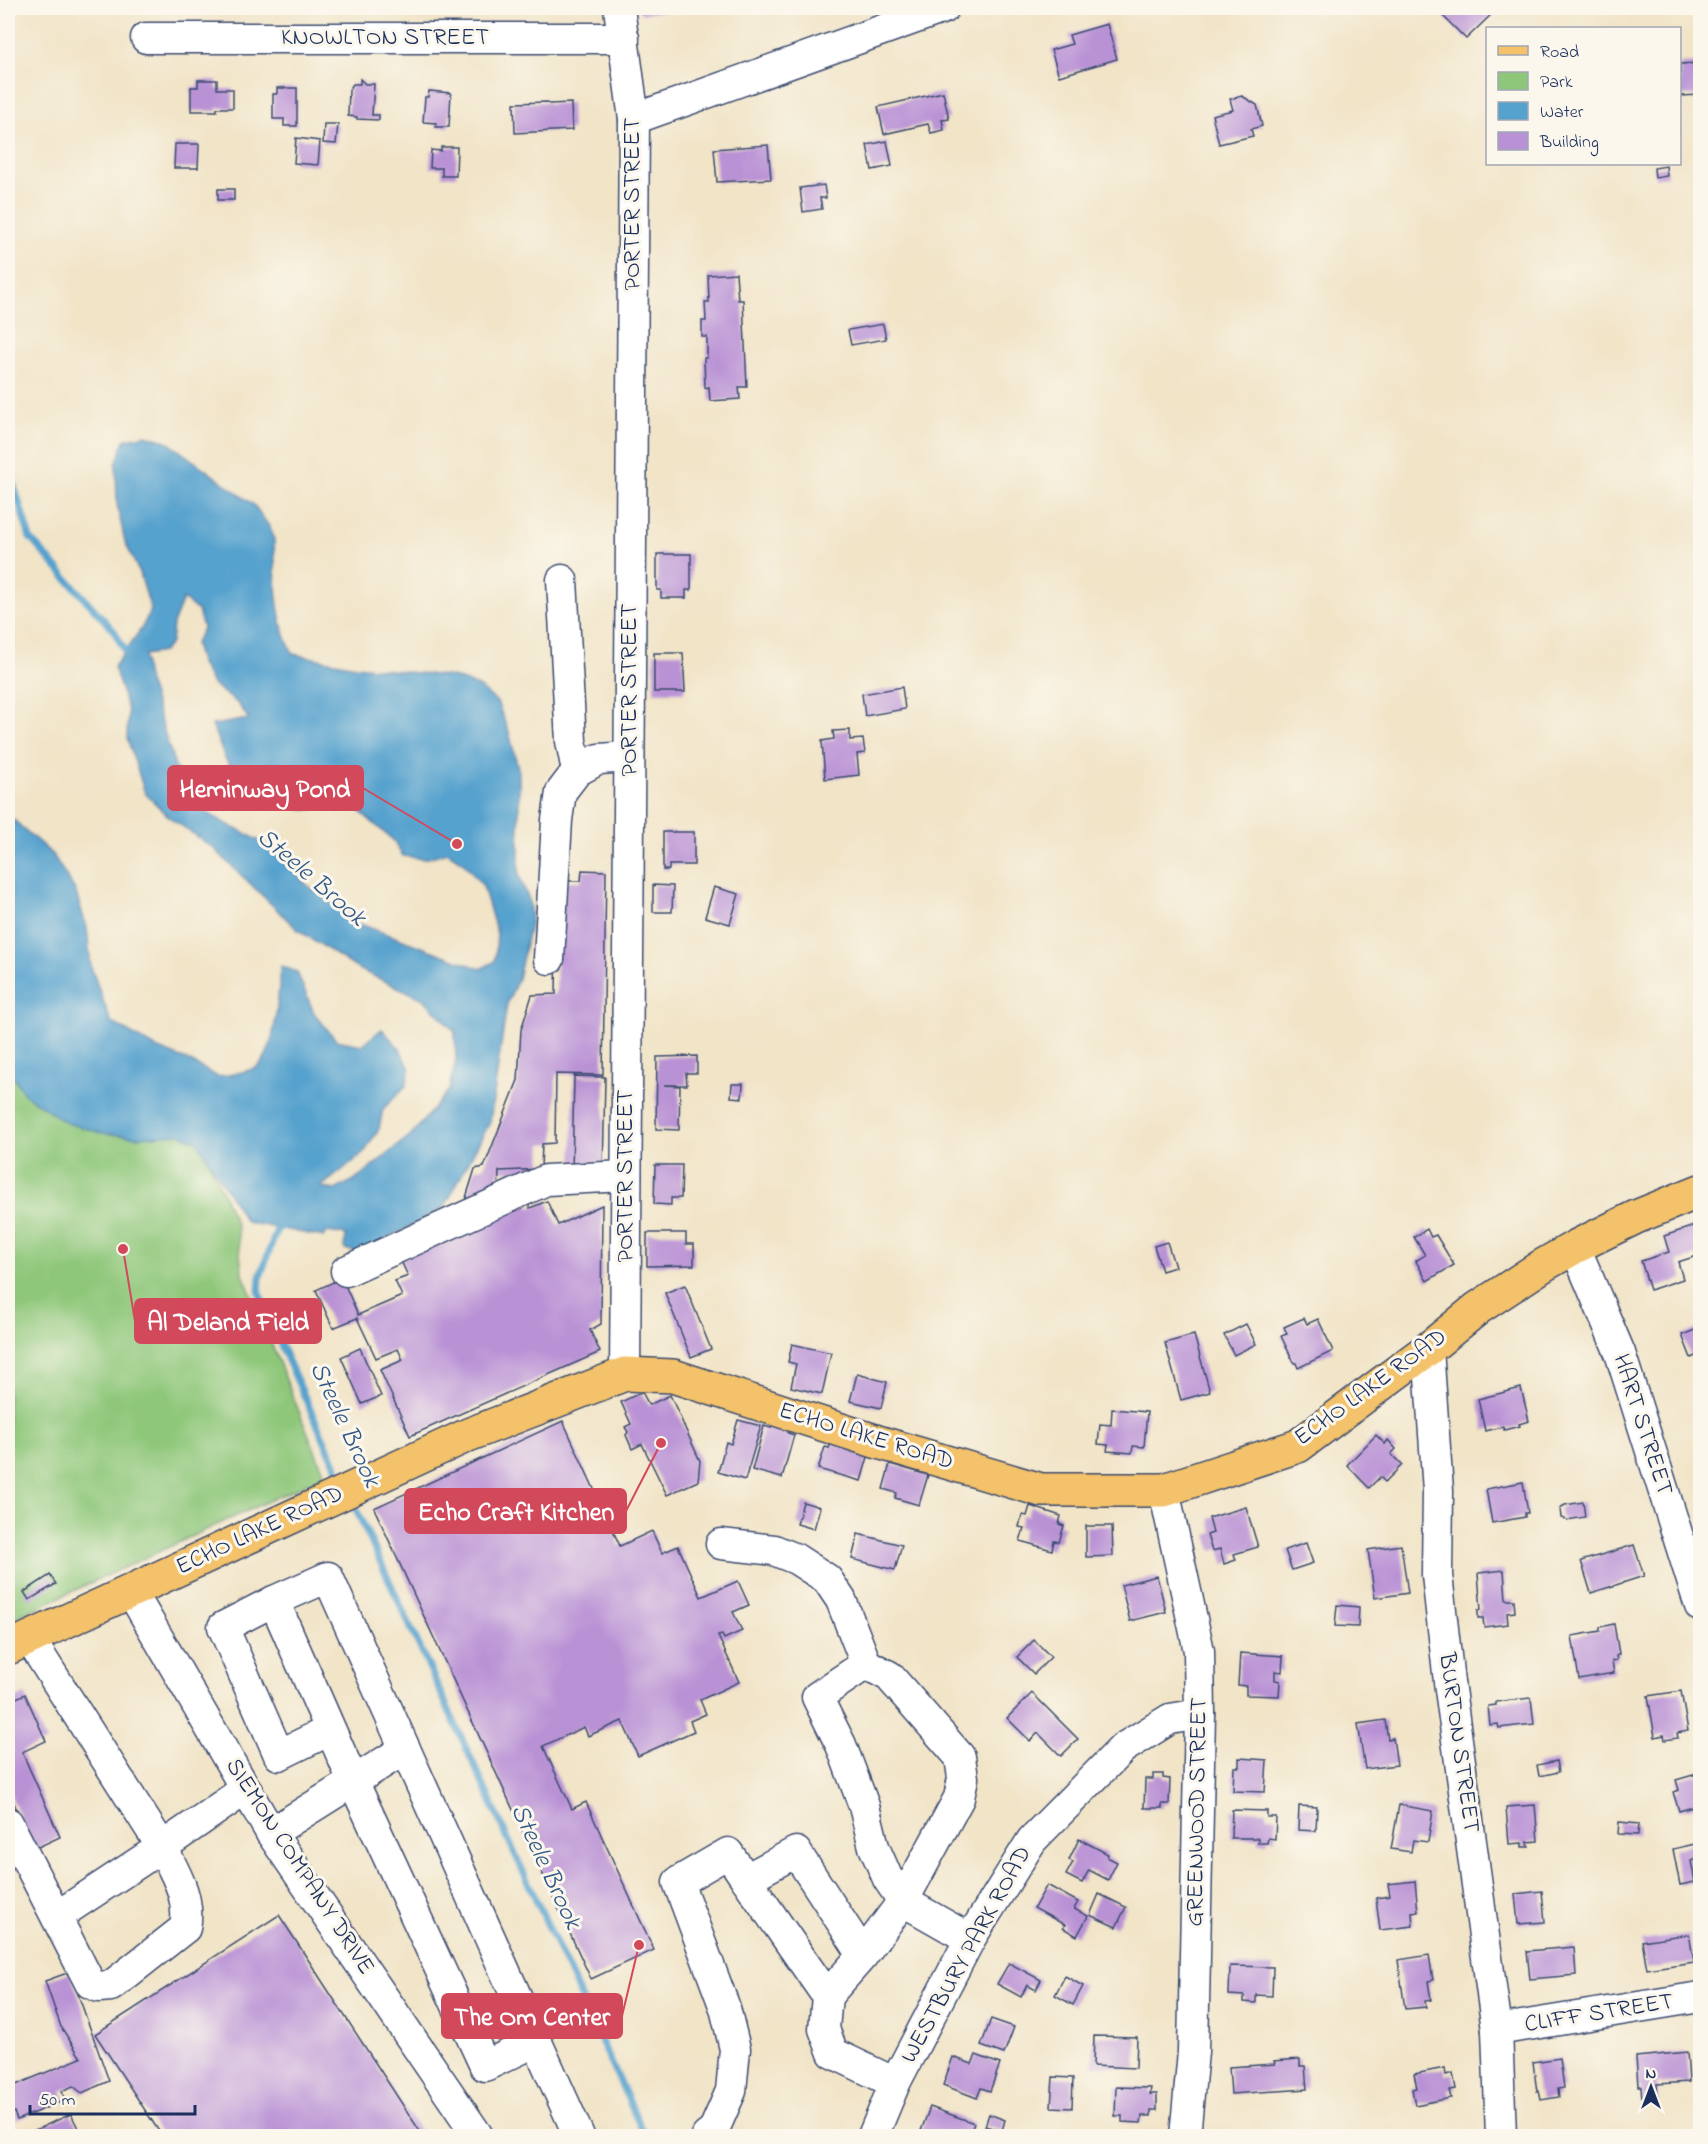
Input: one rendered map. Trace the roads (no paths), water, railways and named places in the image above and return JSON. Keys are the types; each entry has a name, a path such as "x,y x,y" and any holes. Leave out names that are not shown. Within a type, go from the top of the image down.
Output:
{"main road":[{"name":"ECHO LAKE ROAD","path":"18,1643 468,1435 625,1374 673,1376 878,1442 1041,1490 1164,1490 1298,1446 1428,1349 1478,1308 1575,1247 1636,1217 1701,1191"}],"street":[{"name":"PORTER STREET","path":"619,8 634,119 625,1374"},
{"path":"634,119 944,8"},
{"name":"KNOWLTON STREET","path":"146,38 624,38"},
{"path":"562,580 571,741 577,771"},
{"path":"549,959 557,820 561,792 577,771 599,759 629,757"},
{"path":"346,1271 546,1180 626,1176"},
{"name":"HART STREET","path":"1575,1247 1620,1353 1701,1606"},
{"name":"BURTON STREET","path":"1428,1349 1438,1491 1437,1575 1450,1693 1497,2030 1501,2136"},
{"name":"GREENWOOD STREET","path":"1164,1490 1199,1651 1200,1714 1193,2052 1185,2136"},
{"path":"721,1544 774,1550 796,1558 827,1579 841,1600 866,1664 889,1676 960,1757 963,1779 959,1798 903,1901 863,1955 827,1996 824,2029 833,2053 895,2083"},
{"path":"330,1730 279,1755 223,1627 328,1577 579,2136"},
{"name":"SIEMON COMPANY DRIVE","path":"130,1591 271,1833 478,2136"},
{"path":"274,1601 353,1781 485,2066 537,2042"},
{"path":"8,1823 90,1983 99,1987 111,1986 185,1928 188,1914 184,1893 162,1846 18,1643"},
{"path":"866,1664 817,1697 840,1745 864,1806 874,1847 888,1879 903,1901 970,1939"},
{"name":"WESTBURY PARK ROAD","path":"873,2136 895,2083 970,1939 1032,1840 1123,1748 1170,1719 1200,1714"},
{"path":"271,1833 405,1749"},
{"path":"56,1917 246,1789"},
{"path":"746,1879 796,1852 863,1955"},
{"path":"707,2136 713,2132 731,2091 735,2049 725,2008 678,1882 728,1853 827,1996"},
{"name":"CLIFF STREET","path":"1497,2030 1701,1997"}],"water":[{"path":"146,435 166,441 254,505 271,529 274,540 279,612 293,654 356,666 453,677 479,687 497,702 509,732 519,772 519,875 529,900 531,920 518,979 507,1004 490,1122 444,1208 370,1248 356,1252 344,1249 346,1235 327,1232 324,1237 246,1222 197,1141 179,1134 139,1137 102,1133 67,1123 24,1094 8,1068 8,815 53,855 75,890 87,928 91,967 111,1022 156,1048 189,1061 218,1077 251,1070 262,1062 268,1051 275,1022 281,966 297,972 314,1013 336,1040 362,1045 382,1029 400,1049 410,1069 406,1086 383,1109 379,1129 364,1153 321,1187 335,1190 358,1178 413,1133 449,1090 456,1060 455,1032 424,999 358,969 298,930 213,848 169,817 145,793 127,738 128,711 114,667 141,629 151,610 140,574 125,542 117,504 116,464 124,440","holes":["183,599 198,611 203,628 195,644 200,662 212,684 237,703 249,719 212,725 224,756 238,781 268,798 305,810 337,804 357,809 394,841 403,856 425,859 447,852 463,862 483,886 497,934 495,961 481,969 357,923 306,884 274,848 193,804 175,766 146,674 144,655 163,652 171,643 173,624"]}],"waterway":[{"name":"Steele Brook","path":"8,466 30,538 114,631 129,658"},
{"name":"Steele Brook","path":"284,1226 277,1229 260,1277 259,1291 268,1317 344,1483"},
{"name":"Steele Brook","path":"351,1498 645,2136"}],"place":[{"name":"Heminway Pond","path":"457,844"},
{"name":"Al Deland Field","path":"123,1249"},
{"name":"Echo Craft Kitchen","path":"661,1443"},
{"name":"The Om Center","path":"639,1945"}]}
